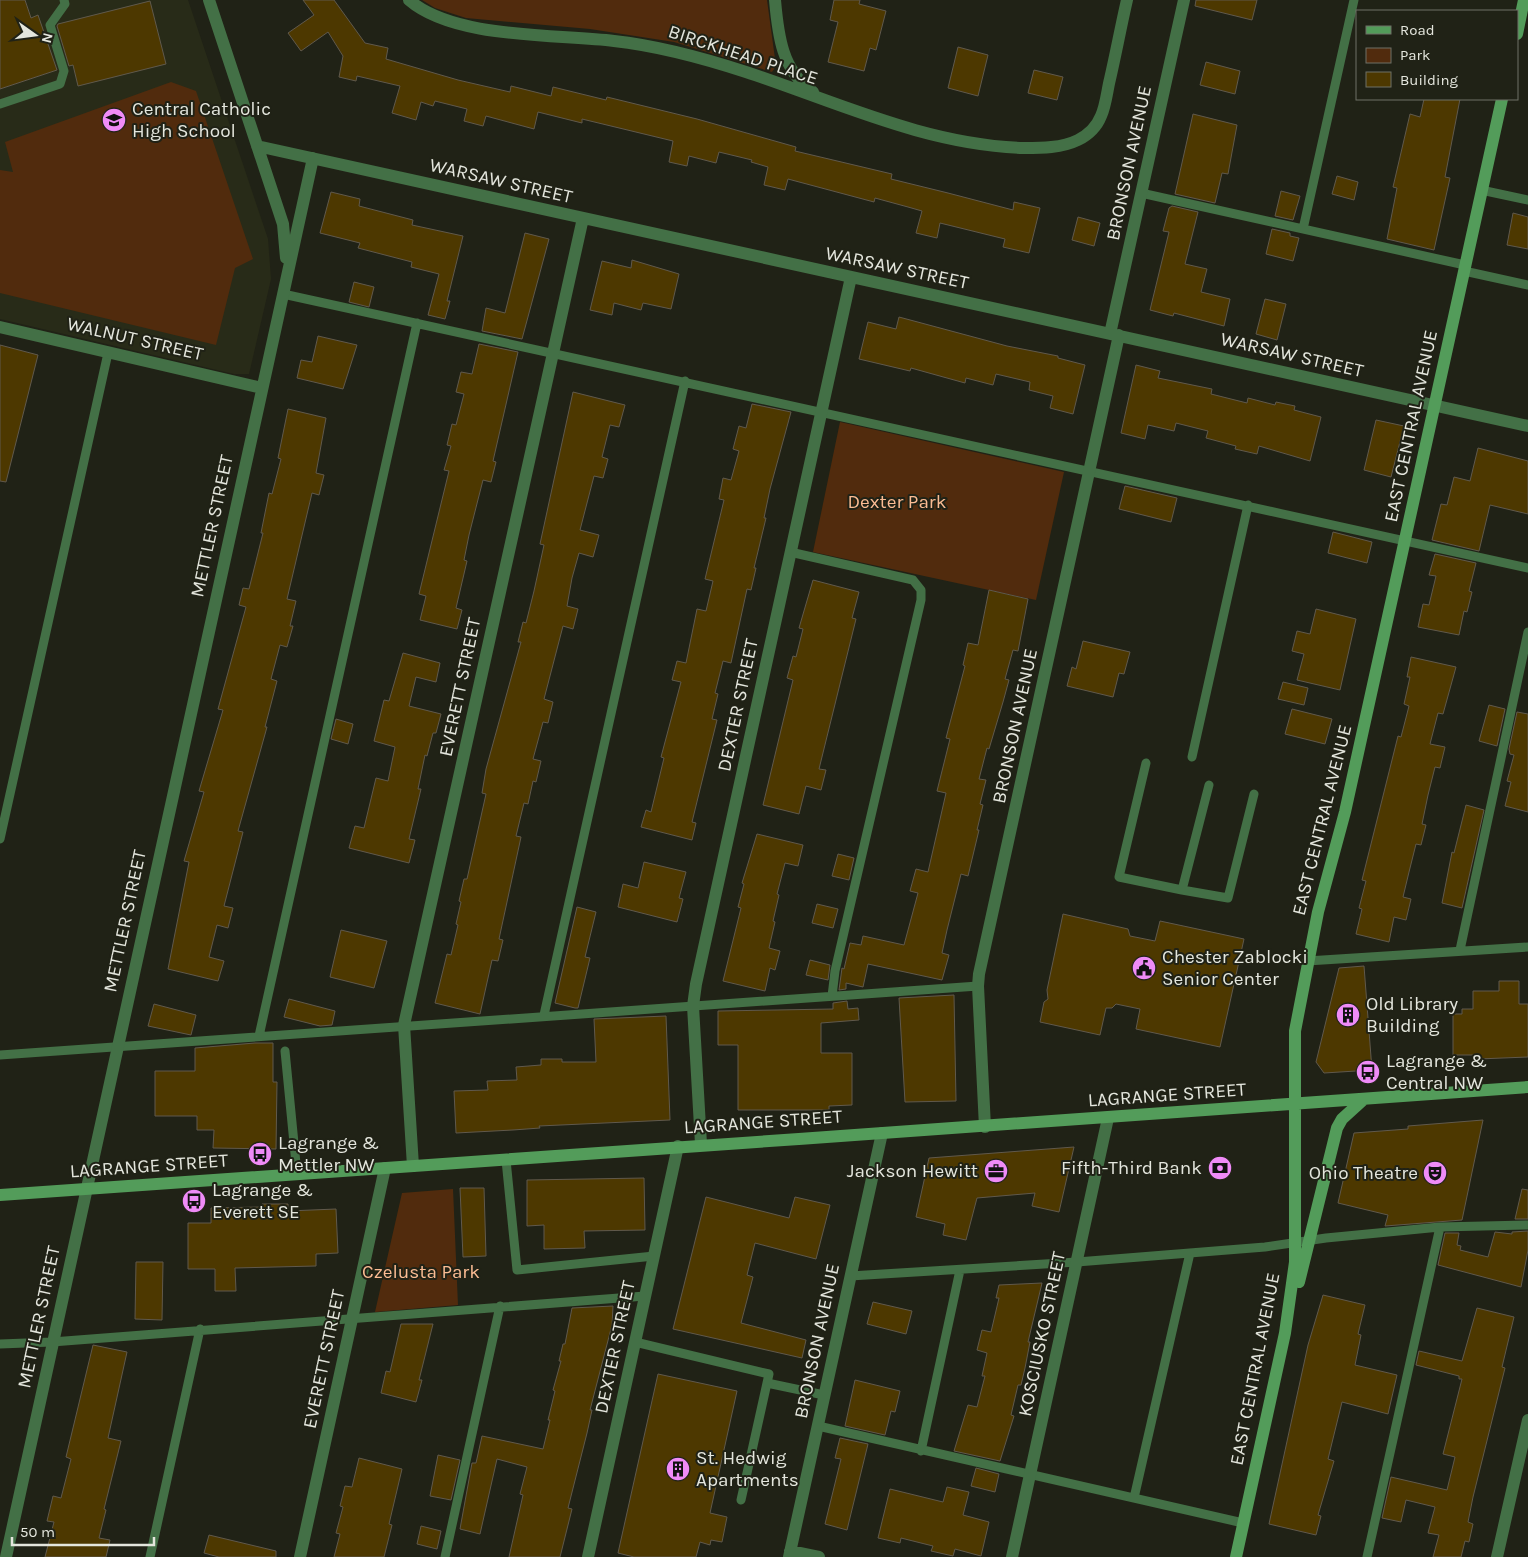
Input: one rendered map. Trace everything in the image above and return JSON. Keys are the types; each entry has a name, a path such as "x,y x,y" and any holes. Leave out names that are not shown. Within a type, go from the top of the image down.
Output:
{"street":[{"name":"METTLER STREET","path":"209,0 283,224 286,265 283,294"},
{"name":"BIRCKHEAD PLACE","path":"409,0 431,15 464,26 589,38 672,50 749,72 832,104 902,126 972,143 1032,148 1068,144 1086,135 1102,116 1127,0"},
{"name":"BIRCKHEAD PLACE","path":"775,0 778,32 786,60 804,86 832,104"},
{"name":"BRONSON AVENUE","path":"985,1127 978,986 1089,470 1141,194 1184,0"},
{"path":"1518,29 1524,0"},
{"name":"EAST CENTRAL AVENUE","path":"1236,1557 1288,1315 1296,1242 1294,1030 1307,961 1345,812 1502,100"},
{"name":"WARSAW STREET","path":"257,146 1528,426"},
{"name":"METTLER STREET","path":"6,1557 5,1539 52,1342 313,158"},
{"name":"EVERETT STREET","path":"413,1166 404,1025 583,218"},
{"name":"DEXTER STREET","path":"701,1144 693,1006 696,984 851,277"},
{"name":"WALNUT STREET","path":"0,327 262,388"},
{"name":"LAGRANGE STREET","path":"0,1195 506,1160 701,1144 985,1127 1528,1087"},
{"path":"1282,1347 1337,1128 1342,1119 1364,1099"},
{"name":"KOSCIUSKO STREET","path":"1012,1557 1108,1118"},
{"name":"BRONSON AVENUE","path":"790,1554 882,1133"},
{"name":"DEXTER STREET","path":"588,1557 678,1146"},
{"name":"EVERETT STREET","path":"300,1557 385,1168"},
{"path":"1497,1557 1528,1420"},
{"path":"790,1554 819,1557"}],"lane":[{"path":"0,104 60,84 64,71 50,25 65,4 64,0"},
{"path":"1303,229 1354,0"},
{"path":"1482,190 1528,200"},
{"path":"1141,194 1303,229 1528,285"},
{"path":"283,294 1528,568"},
{"path":"259,1036 418,323"},
{"path":"0,839 108,352"},
{"path":"544,1016 685,381"},
{"path":"1192,757 1248,505"},
{"path":"790,552 912,580 921,590 919,609 835,972 832,996"},
{"path":"1460,950 1528,632"},
{"path":"1146,763 1119,877 1228,898 1254,794"},
{"path":"1182,890 1209,785"},
{"path":"1307,961 1528,947"},
{"path":"0,1055 978,986"},
{"path":"285,1052 297,1174"},
{"path":"506,1160 517,1270 654,1256"},
{"path":"850,1276 1190,1253 1440,1227 1528,1225"},
{"path":"1367,1557 1440,1227"},
{"path":"1134,1498 1190,1253"},
{"path":"921,1451 960,1270"},
{"path":"0,1344 52,1342 200,1329 645,1296"},
{"path":"445,1557 500,1306"},
{"path":"150,1557 200,1329"},
{"path":"635,1342 769,1374 740,1500"},
{"path":"766,1383 824,1395"},
{"path":"818,1426 1030,1476 1243,1523"}],"shaded area":[{"name":"Central Catholic High School","path":"0,0 188,0 268,239 271,279 249,374 234,374 0,319"}],"green space":[{"path":"422,0 767,0 776,66 772,72 674,42 590,29 466,18 435,8"},
{"path":"171,82 196,91 253,259 235,268 216,345 0,293 0,170 13,172 5,142"},
{"name":"Dexter Park","path":"840,422 1064,472 1036,600 813,552"},
{"name":"Czelusta Park","path":"453,1189 458,1305 375,1312 402,1193"}],"building":[{"path":"0,0 25,0 31,18 38,15 57,70 0,89"},
{"path":"303,0 334,0 365,43 388,48 386,59 458,80 510,92 511,86 551,96 553,87 606,100 607,97 697,119 796,147 795,151 892,174 891,179 1013,210 1014,202 1040,208 1029,253 1003,247 1005,239 940,223 937,238 916,233 922,211 875,198 874,202 788,179 785,190 764,185 768,167 751,162 752,160 719,152 716,163 689,156 687,166 669,162 673,141 582,119 582,123 538,112 534,129 486,116 483,126 464,121 467,109 435,101 433,106 421,102 416,120 392,113 400,86 357,76 356,81 339,77 343,56 328,32 301,51 288,33 314,15"},
{"path":"834,0 860,0 859,4 886,11 876,50 870,48 864,71 828,62 838,22 830,20"},
{"path":"1196,0 1257,0 1252,20 1195,6"},
{"path":"150,1 166,64 78,86 73,65 69,66 58,24"},
{"path":"958,47 988,55 978,96 948,88"},
{"path":"1206,62 1240,71 1235,94 1200,85"},
{"path":"1034,70 1063,77 1057,100 1028,93"},
{"path":"1424,100 1460,100 1445,177 1450,178 1434,250 1387,239 1397,188 1393,187 1410,114 1420,117"},
{"path":"1193,114 1237,125 1228,174 1222,173 1215,203 1175,194"},
{"path":"1337,176 1358,182 1354,200 1332,194"},
{"path":"1281,191 1300,196 1293,220 1275,216"},
{"path":"331,192 360,199 359,206 413,220 412,225 463,236 447,301 450,301 445,319 428,315 439,274 411,267 412,262 358,248 360,243 320,233"},
{"path":"1172,206 1198,212 1185,264 1207,269 1201,292 1230,299 1224,326 1174,313 1173,316 1150,310 1169,232 1163,231 1169,208"},
{"path":"1513,213 1528,217 1528,249 1507,245"},
{"path":"1078,217 1100,223 1094,246 1072,240"},
{"path":"1272,229 1290,233 1290,236 1299,238 1293,261 1266,254"},
{"path":"525,233 549,239 522,339 482,331 486,308 505,313"},
{"path":"632,260 679,274 671,309 643,303 641,310 614,303 612,315 590,310 602,261 631,268"},
{"path":"354,282 374,287 369,307 349,302"},
{"path":"1265,299 1286,304 1277,340 1256,334"},
{"path":"899,317 1007,346 1058,356 1058,358 1085,365 1073,414 1050,408 1053,396 1029,390 1030,382 996,374 993,385 966,378 965,383 911,368 910,371 859,359 868,322 896,329"},
{"path":"318,336 357,345 343,389 297,378 301,360 312,362"},
{"path":"479,344 518,352 493,461 496,462 491,482 483,480 469,535 464,560 467,561 456,608 462,610 457,629 420,620 426,596 419,594 449,471 444,470 451,446 447,445 452,424 456,425 464,394 456,392 461,372 472,374"},
{"path":"0,345 38,355 6,482 0,481"},
{"path":"1136,365 1160,371 1158,378 1212,389 1211,394 1247,403 1248,398 1275,405 1276,402 1295,406 1294,410 1321,417 1310,461 1259,446 1257,454 1235,449 1236,446 1206,438 1208,431 1176,423 1174,431 1148,425 1145,439 1121,433"},
{"path":"573,392 625,405 619,427 610,425 602,457 608,459 603,478 594,476 580,530 599,535 593,557 579,553 572,578 567,606 578,609 573,629 563,626 544,699 553,702 548,723 543,722 533,759 541,761 536,782 533,781 528,804 524,803 516,836 521,837 499,939 503,940 498,961 492,960 480,1014 435,1003 447,954 451,955 458,925 456,924 461,902 459,901 464,879 467,879 486,794 482,793 486,769 521,642 518,642 523,622 526,623 534,591 544,545 540,544"},
{"path":"752,404 791,412 770,489 751,590 747,589 731,663 723,661 715,693 718,694 712,719 717,720 692,822 696,823 692,840 641,827 646,810 651,812 664,758 661,757 681,682 672,680 677,661 686,663 697,609 706,611 713,581 705,579 724,500 719,499 723,478 731,480 739,451 733,449 739,426 746,428"},
{"path":"288,409 326,418 316,473 324,475 319,495 312,493 287,599 296,601 290,626 293,626 287,647 280,645 271,679 277,681 265,727 267,727 238,831 243,832 224,906 233,908 228,928 217,925 209,957 224,961 218,981 168,969 189,862 184,861 204,792 199,791 223,710 218,709 246,607 239,605 243,588 249,589 263,533 261,533 269,493 272,494 281,459 278,458"},
{"path":"1376,420 1404,426 1391,477 1364,470"},
{"path":"1478,448 1528,461 1528,514 1490,505 1479,551 1432,540 1441,504 1447,505 1454,477 1470,481"},
{"path":"1125,486 1177,498 1171,522 1119,509"},
{"path":"1333,532 1372,542 1367,563 1328,553"},
{"path":"1435,554 1476,563 1469,591 1472,592 1467,612 1464,611 1459,635 1418,627 1423,604 1429,605 1436,576 1429,575"},
{"path":"813,580 859,592 852,618 856,619 819,769 826,770 821,790 806,786 799,814 763,805 793,680 787,678 793,656 796,657 803,629 799,628"},
{"path":"989,590 1028,599 1018,651 1013,650 1005,679 1009,680 979,779 986,780 980,804 983,805 977,830 979,830 968,876 961,874 947,930 942,953 949,955 942,980 868,964 863,987 846,983 846,989 839,990 842,968 844,969 850,943 861,945 863,936 904,945 918,893 910,891 916,869 928,872 946,793 937,791 950,739 946,738 965,666 963,665 968,643 978,645"},
{"path":"1316,609 1356,619 1340,690 1297,680 1304,654 1292,651 1297,631 1310,634"},
{"path":"1083,641 1130,652 1124,674 1119,673 1113,697 1067,686 1072,667 1076,669"},
{"path":"403,653 440,663 436,682 416,677 409,706 441,714 436,733 433,733 427,756 425,755 418,789 421,789 409,839 415,840 409,863 349,848 355,826 364,828 376,778 388,781 395,747 374,741 384,700 389,701"},
{"path":"1411,657 1456,667 1443,714 1438,713 1430,744 1445,747 1440,768 1435,767 1422,824 1426,825 1421,845 1416,844 1403,897 1411,899 1406,920 1394,917 1389,942 1356,934 1362,909 1359,908 1366,881 1362,880 1398,736 1401,737 1409,706 1404,704 1410,677 1407,677"},
{"path":"1283,682 1308,688 1304,705 1278,699"},
{"path":"1489,705 1505,709 1497,746 1479,741"},
{"path":"1292,709 1332,719 1325,744 1285,734"},
{"path":"1517,712 1528,714 1528,812 1505,806 1511,782 1507,781 1514,755 1510,754 1509,749"},
{"path":"336,719 353,724 348,744 331,739"},
{"path":"1466,805 1484,810 1462,908 1442,903 1452,852 1454,853"},
{"path":"757,834 803,845 798,866 785,863 777,894 779,895 773,921 775,922 769,948 780,951 775,970 770,968 765,991 723,981 741,908 738,907 744,884 742,883"},
{"path":"838,854 854,858 849,880 832,876"},
{"path":"644,862 686,872 679,898 683,899 677,922 618,907 623,884 638,888"},
{"path":"817,904 838,909 833,928 812,923"},
{"path":"577,907 596,912 585,957 590,958 578,1008 575,1008 555,1003"},
{"name":"Chester Zablocki Senior Center","path":"1063,914 1128,929 1130,936 1155,941 1160,921 1244,939 1220,1047 1136,1029 1140,1009 1116,1004 1112,1008 1106,1008 1100,1035 1040,1022 1044,1002 1048,999 1047,990"},
{"path":"341,930 387,941 374,988 330,977"},
{"path":"810,960 830,965 828,980 806,975"},
{"name":"Old Library Building","path":"1364,966 1372,1070 1324,1073 1316,1062 1339,968"},
{"path":"1499,981 1519,981 1519,1004 1528,1004 1528,1057 1478,1059 1477,1055 1453,1055 1453,1014 1462,1014 1462,1009 1473,1009 1473,991 1499,991"},
{"path":"954,995 956,1101 905,1102 899,998"},
{"path":"289,999 335,1011 332,1025 320,1026 284,1017"},
{"path":"847,1001 848,1009 858,1008 859,1020 821,1023 821,1053 852,1053 852,1105 829,1106 829,1110 738,1110 738,1045 718,1045 718,1011 833,1009 833,1003"},
{"path":"154,1004 196,1015 191,1035 148,1026"},
{"path":"666,1016 670,1120 539,1126 540,1128 456,1133 454,1091 488,1090 487,1081 517,1080 516,1067 541,1065 541,1059 562,1059 562,1062 596,1062 594,1019"},
{"path":"273,1043 273,1082 277,1082 276,1149 213,1148 214,1130 197,1130 197,1116 155,1116 155,1071 195,1071 195,1048"},
{"name":"Ohio Theatre","path":"1483,1120 1462,1220 1385,1226 1388,1215 1338,1203 1354,1133 1408,1129 1408,1126"},
{"path":"1074,1147 1059,1212 1032,1206 1035,1193 977,1198 966,1240 943,1235 945,1224 916,1217 929,1158"},
{"path":"644,1178 645,1230 584,1231 585,1248 544,1249 544,1225 527,1226 527,1180"},
{"path":"460,1188 484,1188 486,1256 463,1257"},
{"path":"1522,1189 1528,1190 1528,1219 1515,1219"},
{"path":"706,1197 789,1218 795,1197 830,1205 816,1259 755,1243 747,1275 753,1277 741,1323 806,1340 802,1358 673,1329"},
{"path":"262,1204 288,1204 288,1211 336,1209 338,1253 316,1254 316,1266 235,1268 236,1291 215,1291 215,1269 188,1269 188,1223 211,1223 211,1208 261,1207"},
{"path":"1528,1231 1528,1250 1521,1287 1438,1265 1445,1233 1459,1233 1457,1245 1461,1246 1460,1250 1488,1257 1495,1232 1512,1234 1512,1232"},
{"path":"136,1262 163,1262 162,1320 135,1319"},
{"path":"1042,1283 1028,1342 1030,1342 1025,1368 1021,1385 1018,1385 1011,1415 1014,1416 1000,1461 954,1451 968,1405 977,1407 985,1376 982,1376 987,1353 977,1350 982,1330 991,1332 999,1298 996,1298 999,1285"},
{"path":"1323,1295 1365,1305 1358,1334 1361,1335 1355,1365 1397,1375 1388,1414 1342,1402 1328,1459 1334,1461 1318,1515 1321,1516 1316,1535 1269,1524 1308,1345"},
{"path":"873,1302 912,1311 906,1334 867,1324"},
{"path":"613,1306 612,1325 590,1410 592,1410 587,1433 568,1508 572,1509 560,1557 509,1557 523,1495 520,1494 527,1467 497,1459 480,1534 460,1529 472,1463 476,1463 482,1436 543,1449 555,1391 553,1390 572,1308"},
{"path":"1477,1308 1514,1317 1502,1367 1505,1368 1473,1497 1468,1522 1473,1524 1469,1542 1465,1541 1461,1557 1433,1557 1439,1535 1428,1533 1435,1507 1406,1500 1401,1522 1382,1518 1391,1477 1447,1490 1455,1457 1443,1454 1462,1379 1459,1379 1459,1376 1416,1365 1419,1351 1462,1361"},
{"path":"401,1324 433,1324 419,1380 422,1380 416,1402 381,1393 386,1371 390,1372"},
{"path":"93,1345 127,1352 108,1438 121,1441 104,1509 106,1510 99,1538 110,1540 106,1557 45,1557 54,1522 47,1521 53,1496 61,1498 71,1459 66,1457"},
{"name":"St. Hedwig Apartments","path":"658,1374 737,1391 710,1513 727,1517 722,1542 711,1540 710,1545 700,1542 696,1557 634,1557 618,1553"},
{"path":"855,1380 900,1391 895,1412 891,1411 885,1435 845,1426"},
{"path":"840,1438 868,1444 847,1530 825,1524 841,1459 835,1458"},
{"path":"438,1455 460,1460 451,1500 430,1496"},
{"path":"359,1458 402,1469 389,1524 392,1525 384,1557 334,1557 340,1534 336,1533 343,1507 340,1506 345,1486 352,1487"},
{"path":"976,1468 999,1474 995,1492 971,1486"},
{"path":"947,1487 969,1492 963,1515 989,1522 981,1556 955,1549 953,1556 931,1551 933,1546 901,1538 900,1543 878,1538 890,1489 943,1502"},
{"path":"421,1526 441,1531 437,1549 417,1544"},
{"path":"209,1535 276,1551 276,1557 219,1557 204,1553"}],"place":[{"name":"Central Catholic High School","path":"114,120"},
{"name":"Chester Zablocki Senior Center","path":"1144,968"},
{"name":"Old Library Building","path":"1348,1015"},
{"name":"Lagrange & Central NW","path":"1368,1072"},
{"name":"Lagrange & Mettler NW","path":"260,1154"},
{"name":"Fifth-Third Bank","path":"1220,1168"},
{"name":"Jackson Hewitt","path":"996,1171"},
{"name":"Ohio Theatre","path":"1435,1173"},
{"name":"Lagrange & Everett SE","path":"194,1201"},
{"name":"St. Hedwig Apartments","path":"678,1469"}]}
